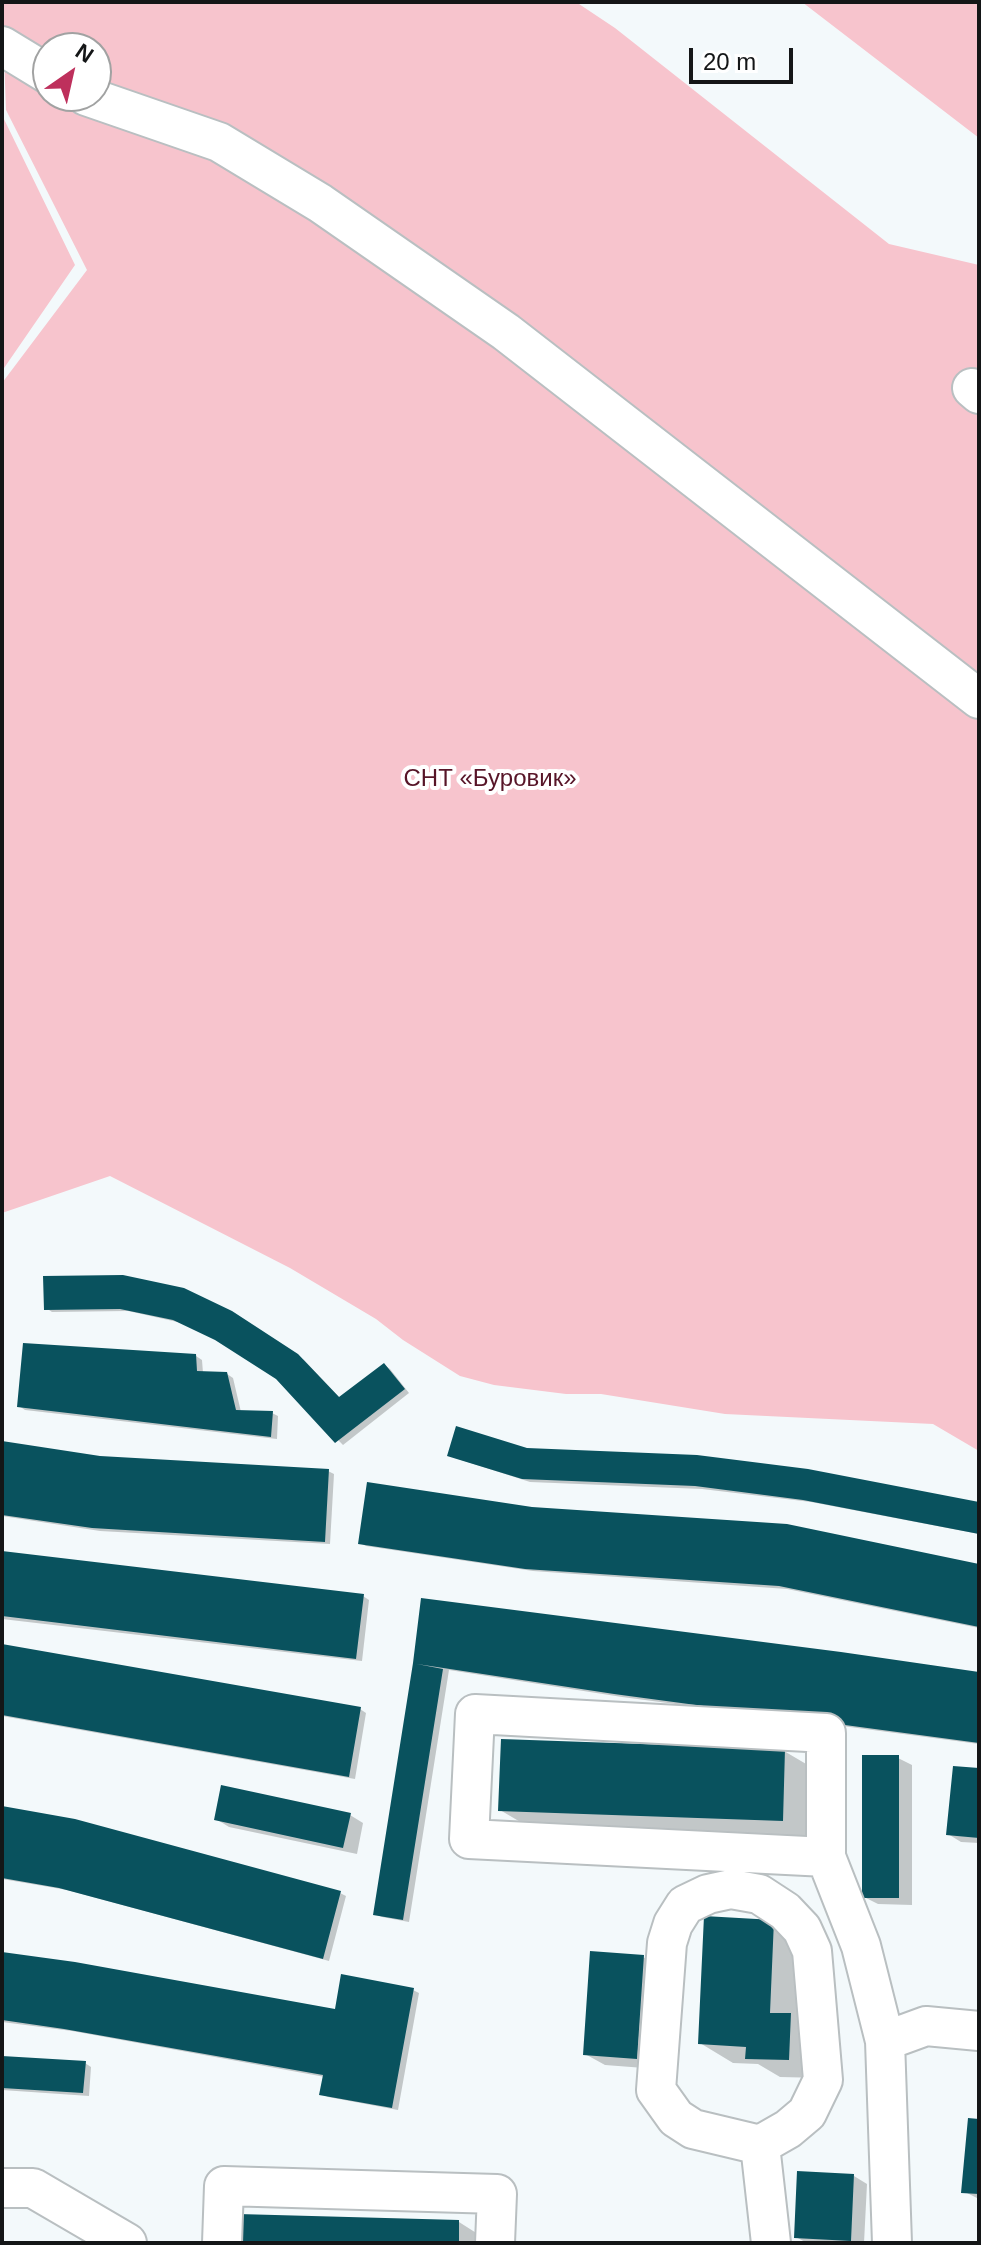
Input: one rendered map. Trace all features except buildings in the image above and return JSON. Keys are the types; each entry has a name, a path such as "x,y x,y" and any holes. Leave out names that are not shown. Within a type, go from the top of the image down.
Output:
{"street":[{"path":"2,46 32,64"},
{"path":"112,105 219,142 320,203 506,332 979,699"},
{"path":"826,1857 469,1839 475,1714 826,1733 826,1857 861,1946 885,2041 892,2243"},
{"path":"731,1889 759,1894 785,1911 802,1929 812,1951 823,2080 807,2113 788,2129 760,2145 693,2129 676,2118 656,2090 667,1943 673,1924 685,1905 708,1894 731,1889"},
{"path":"885,2041 926,2026 979,2031"},
{"path":"760,2145 771,2243"},
{"path":"222,2243 224,2186 497,2194 495,2243"},
{"path":"2,2188 33,2188 127,2243"}],"green space":[{"name":"СНТ «Буровик»","path":"2,2 576,2 615,28 889,244 979,265 979,1451 933,1424 725,1414 601,1394 566,1394 494,1385 460,1376 376,1319 290,1268 110,1176 2,1213 2,383 87,270 6,110"},
{"path":"802,2 979,2 979,138"},
{"path":"2,115 75,265 2,371"}]}
